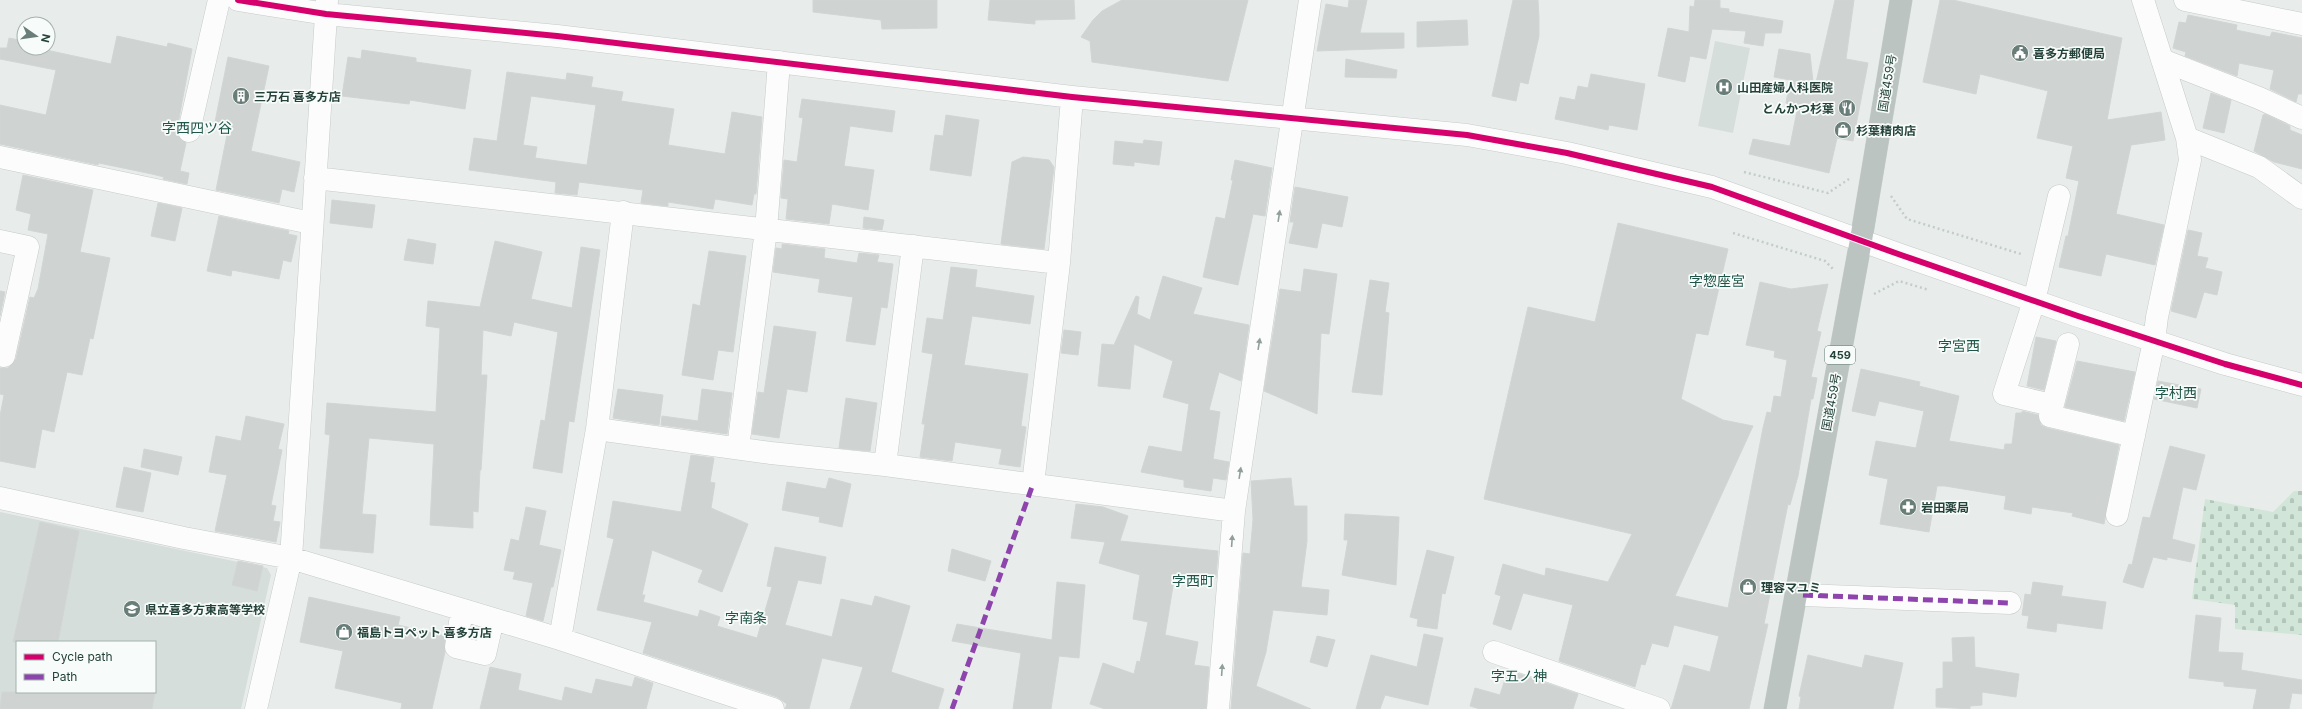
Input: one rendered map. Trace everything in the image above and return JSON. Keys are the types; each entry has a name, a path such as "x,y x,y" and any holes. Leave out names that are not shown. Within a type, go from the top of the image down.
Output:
{"highway":[{"name":"国道459号","path":"1775,709 1861,240 1901,0"}],"street":[{"path":"189,131 219,0"},
{"path":"238,0 327,7 557,36 1072,97 1467,135 1567,153 1712,187 2034,301 2225,364 2302,386"},
{"path":"1218,709 1234,511 1310,0"},
{"path":"2116,515 2154,341 2157,317 2190,160 2186,138 2143,0"},
{"path":"2185,0 2302,24"},
{"path":"256,709 291,558 311,223 327,7"},
{"path":"2162,60 2259,98 2302,118"},
{"path":"738,448 766,230 779,62"},
{"path":"1033,484 1059,263 1072,97"},
{"path":"2186,138 2259,167 2302,198"},
{"path":"0,157 311,223"},
{"path":"315,178 1059,263"},
{"path":"2052,406 2004,394 2034,301 2059,196"},
{"path":"560,639 597,429 623,212"},
{"path":"0,241 28,247 4,356 0,355"},
{"path":"885,465 913,246"},
{"path":"2068,344 2050,416 2134,436"},
{"path":"597,429 771,453 885,465 1234,511"},
{"path":"0,498 184,538 291,558 560,639 773,709"},
{"path":"1803,595 2010,603"},
{"path":"462,610 456,647 486,654 493,619"},
{"path":"1494,652 1659,709"}],"path":[{"path":"1744,172 1828,193 1850,179 1851,171"},
{"path":"1890,195 1907,219 2021,254"},
{"path":"1733,232 1825,261 1838,274"},
{"path":"1867,298 1899,281 1930,290"}],"shaded area":[{"name":"山田産婦人科医院","path":"1715,41 1750,48 1733,133 1698,126"},
{"name":"県立喜多方東高等学校","path":"0,512 267,568 271,575 241,709 0,709"}],"green space":[{"path":"2294,491 2302,491 2302,635 2235,629 2235,605 2192,599 2205,499 2273,512"}],"building":[{"path":"813,0 937,0 937,28 882,29 881,20 813,12"},
{"path":"990,0 1074,0 1075,19 1035,20 1035,24 988,20"},
{"path":"1122,0 1248,0 1228,81 1092,62 1090,41 1081,37 1093,20 1102,11"},
{"path":"1349,0 1367,0 1360,33 1404,33 1404,48 1317,51 1326,4 1348,8"},
{"path":"1513,0 1538,0 1539,18 1539,36 1528,84 1520,82 1516,101 1492,96"},
{"path":"1695,0 1720,0 1720,8 1729,9 1729,12 1783,21 1781,33 1765,33 1763,46 1744,43 1746,31 1712,29 1706,59 1690,56 1685,82 1658,76 1668,28 1689,32 1690,6 1694,7"},
{"path":"1835,0 1854,0 1846,59 1868,63 1853,141 1837,138 1829,173 1749,154 1753,139 1790,146 1798,106 1786,103 1790,80 1774,77 1779,49 1810,54 1814,91"},
{"path":"1940,0 1953,0 2122,38 2107,120 2161,112 2165,140 2131,145 2116,214 2164,225 2155,265 2106,254 2101,276 2059,267 2066,236 2068,236 2079,181 2066,178 2073,146 2037,138 2048,91 1980,74 1976,94 1923,82"},
{"path":"2188,15 2237,25 2236,30 2270,37 2272,32 2302,38 2302,94 2298,94 2296,102 2270,89 2274,70 2239,63 2237,76 2185,56 2186,52 2173,48 2179,22 2186,23"},
{"path":"1467,20 1468,45 1417,47 1417,22"},
{"path":"117,36 167,47 168,43 192,49 177,129 177,135 186,143 180,171 189,173 187,184 163,179 164,177 152,174 99,163 98,165 0,144 0,105 46,115 56,70 0,59 0,48 7,48 9,38 16,39 16,56 56,56 56,52 111,64"},
{"path":"362,50 416,58 416,62 471,70 465,109 410,100 409,104 342,96 348,57 361,59"},
{"path":"228,57 269,66 251,151 300,162 294,192 282,189 279,203 216,190 228,130 214,127"},
{"path":"1346,59 1397,70 1396,78 1345,77"},
{"path":"507,72 566,80 567,73 593,77 591,87 623,92 621,101 674,109 668,145 725,154 732,112 762,117 756,194 754,194 752,205 715,199 713,209 668,202 668,206 641,203 643,190 579,182 577,195 555,193 556,182 469,170 474,138 497,141","holes":["531,96 596,105 587,165 535,158 537,147 523,145"]},
{"path":"1591,74 1645,84 1637,130 1609,125 1608,130 1555,119 1560,97 1575,100 1578,86 1588,88"},
{"path":"2211,93 2231,100 2224,133 2203,128"},
{"path":"802,99 895,111 892,132 850,126 844,166 874,170 868,210 832,204 829,224 786,219 788,199 781,198 784,160 797,162 803,118 799,117"},
{"path":"2265,114 2290,126 2290,130 2302,135 2302,169 2274,162 2254,151 2263,115"},
{"path":"946,115 979,120 971,176 930,170 935,135 943,136"},
{"path":"1144,140 1162,142 1159,165 1134,162 1134,166 1113,164 1115,141 1143,144"},
{"path":"1023,157 1049,160 1054,167 1044,249 1001,244 1012,162"},
{"path":"1235,160 1272,168 1265,216 1253,214 1238,285 1203,277 1216,217 1225,219 1233,180 1231,180"},
{"path":"23,175 93,190 80,252 110,258 93,339 90,338 82,375 67,372 54,432 42,429 35,468 0,461 0,416 4,395 0,394 0,368 8,368 16,359 30,297 34,298 38,289 48,234 28,230 31,214 16,210"},
{"path":"1295,187 1348,197 1342,227 1322,223 1317,248 1289,243 1294,222 1290,222"},
{"path":"332,200 375,205 372,228 330,223"},
{"path":"158,203 182,208 175,241 151,236"},
{"path":"219,216 289,231 288,234 297,236 291,262 283,260 279,279 232,270 231,276 207,271"},
{"path":"864,217 884,220 882,230 863,228"},
{"path":"1618,223 1728,249 1708,335 1696,333 1681,399 1723,420 1753,426 1675,596 1728,608 1763,428 1767,412 1771,413 1774,396 1781,397 1787,360 1774,357 1775,351 1746,345 1760,282 1791,289 1828,284 1817,331 1821,332 1811,377 1817,378 1813,399 1811,399 1798,476 1790,505 1788,504 1764,624 1768,624 1749,709 1671,709 1684,665 1710,672 1719,636 1674,625 1668,647 1652,643 1645,665 1641,664 1635,687 1559,661 1573,605 1523,593 1511,630 1493,624 1501,596 1495,594 1503,564 1545,576 1546,568 1608,582 1632,534 1484,499 1528,307 1595,322"},
{"path":"2188,230 2202,233 2197,256 2208,258 2205,268 2222,272 2217,295 2204,292 2196,318 2171,311"},
{"path":"408,239 436,244 433,264 404,260"},
{"path":"495,241 542,252 531,299 572,308 581,247 600,250 574,422 569,421 562,473 533,468 541,420 545,421 558,332 514,322 511,336 483,330 481,375 487,375 478,512 473,511 473,528 430,525 434,444 369,438 362,514 376,515 373,553 320,548 330,435 325,434 327,403 436,412 440,328 426,326 428,301 480,307"},
{"path":"782,244 825,249 824,258 857,263 859,253 879,255 877,262 893,264 887,308 881,307 875,345 846,341 853,297 818,292 820,279 773,272 776,248 782,249"},
{"path":"709,251 746,256 733,352 718,350 713,380 682,375 693,304 700,306"},
{"path":"951,267 977,270 975,287 1034,296 1030,324 972,316 964,365 1028,374 1021,426 1026,427 1020,467 999,464 1002,449 955,442 952,461 920,457 925,424 922,424 933,354 922,352 927,318 943,320"},
{"path":"1304,269 1337,274 1329,334 1321,333 1317,414 1264,391 1280,289 1301,292"},
{"path":"1163,276 1202,288 1193,314 1249,325 1241,381 1219,372 1209,410 1220,412 1213,459 1229,462 1226,480 1213,478 1211,491 1184,487 1184,480 1141,472 1149,446 1182,452 1189,404 1163,397 1173,361 1134,344 1130,389 1098,386 1102,344 1114,345 1136,296 1139,297 1137,314 1150,320"},
{"path":"1370,280 1389,283 1385,312 1389,313 1382,395 1352,392"},
{"path":"0,291 5,292 0,316"},
{"path":"774,326 816,332 807,392 787,389 779,438 752,434 758,392 764,393"},
{"path":"1064,330 1081,332 1078,355 1061,353"},
{"path":"2036,337 2056,341 2044,390 2027,386"},
{"path":"2077,361 2135,372 2124,421 2065,407"},
{"path":"1861,369 1920,382 1919,386 1959,396 1949,441 2004,450 2005,444 2012,444 2016,413 2022,413 2022,411 2038,415 2041,425 2047,428 2119,445 2104,524 2072,516 2073,513 2032,507 2031,514 2004,509 2006,496 1937,486 1929,532 1880,524 1888,479 1869,475 1876,441 1916,448 1924,411 1879,401 1875,416 1852,411"},
{"path":"2158,381 2201,389 2197,408 2154,399"},
{"path":"618,389 663,395 659,425 613,418"},
{"path":"702,389 732,393 727,434 661,425 662,416 698,421"},
{"path":"846,398 877,403 870,451 839,448"},
{"path":"246,416 284,424 278,449 282,450 271,505 276,506 273,521 280,522 276,542 215,531 227,475 209,472 216,436 241,441"},
{"path":"2170,446 2205,455 2196,490 2183,487 2172,539 2195,545 2191,562 2167,557 2167,560 2153,557 2143,588 2123,582 2129,564 2132,565 2143,517 2150,518"},
{"path":"144,449 182,457 178,475 141,467"},
{"path":"691,455 714,458 710,482 715,483 711,508 748,524 722,592 698,582 703,570 652,550 642,595 645,595 643,602 698,617 700,610 720,617 717,626 757,638 772,587 767,586 775,547 826,557 821,584 798,580 785,625 832,637 841,599 872,606 875,596 910,606 891,672 944,689 938,709 850,709 863,667 822,658 809,709 785,709 787,704 777,697 643,653 652,622 597,610 614,539 607,537 613,501 681,512"},
{"path":"124,467 151,473 143,512 116,507"},
{"path":"829,478 851,484 842,527 819,522 820,517 782,510 787,482 826,489"},
{"path":"1291,478 1294,506 1307,506 1307,541 1301,587 1329,590 1327,615 1273,610 1266,652 1256,686 1311,709 1231,709 1243,553 1250,554 1253,520 1251,481"},
{"path":"1076,504 1103,507 1128,516 1120,541 1218,551 1216,578 1175,574 1165,635 1198,642 1194,665 1209,667 1206,709 1105,709 1090,704 1103,663 1134,674 1137,661 1140,662 1148,622 1133,619 1140,575 1099,563 1105,542 1071,538"},
{"path":"526,507 546,511 539,545 561,550 553,587 551,587 543,621 526,616 533,583 513,579 515,572 504,570 511,539 519,541"},
{"path":"1345,514 1399,517 1396,585 1342,575 1348,540 1344,540"},
{"path":"40,522 79,531 58,641 13,642"},
{"path":"952,549 991,561 985,581 948,571"},
{"path":"1427,550 1454,557 1445,594 1442,593 1437,629 1417,626 1418,619 1410,617"},
{"path":"238,561 263,566 257,591 232,585"},
{"path":"1057,582 1085,585 1079,658 1059,656 1051,709 1013,709 1021,653 952,641 957,624 1052,640"},
{"path":"2033,582 2063,586 2061,596 2106,602 2102,629 2057,623 2056,632 2027,628 2029,616 2022,615 2025,594 2031,595"},
{"path":"309,597 400,617 398,625 445,636 445,652 432,709 401,709 402,703 335,688 343,651 300,642"},
{"path":"2196,615 2221,618 2218,652 2243,653 2241,670 2302,680 2302,694 2292,693 2289,709 2253,709 2257,689 2224,686 2224,682 2189,678"},
{"path":"1424,634 1443,638 1428,705 1385,695 1380,709 1356,709 1371,655 1417,667"},
{"path":"1317,636 1335,640 1327,667 1310,662"},
{"path":"1974,637 1975,667 2019,674 2016,697 1982,692 1982,705 1970,706 1970,709 1936,707 1936,689 1943,688 1943,662 1953,662 1952,638"},
{"path":"1808,655 1862,668 1865,655 1903,663 1893,709 1799,709 1801,697 1799,696"},
{"path":"490,667 521,674 518,690 562,701 565,687 592,694 596,679 632,687 635,677 653,683 646,709 480,709"},
{"path":"1508,670 1578,694 1573,709 1480,709 1470,706 1475,688 1500,695"},
{"path":"2,692 155,693 152,709 0,709"}],"marked path":[{"path":"952,709 1033,484"},
{"path":"1803,595 2010,603"}],"cycle path":[{"path":"238,0 326,14 557,36 1072,97 1467,135 1567,153 1712,187 1901,255 2078,316 2225,364 2302,385"}],"place":[{"name":"喜多方郵便局","path":"2020,53"},
{"name":"山田産婦人科医院","path":"1724,87"},
{"name":"三万石 喜多方店","path":"241,96"},
{"name":"とんかつ杉葉","path":"1847,108"},
{"name":"杉葉精肉店","path":"1843,130"},
{"name":"岩田薬局","path":"1908,507"},
{"name":"理容マユミ","path":"1748,587"},
{"name":"県立喜多方東高等学校","path":"132,609"},
{"name":"福島トヨペット 喜多方店","path":"344,632"}],"district":[{"name":"字西四ツ谷","path":"197,127"},
{"name":"字惣座宮","path":"1717,280"},
{"name":"字宮西","path":"1959,345"},
{"name":"字村西","path":"2176,392"},
{"name":"字西町","path":"1193,580"},
{"name":"字南条","path":"746,617"},
{"name":"字五ノ神","path":"1519,675"}]}
